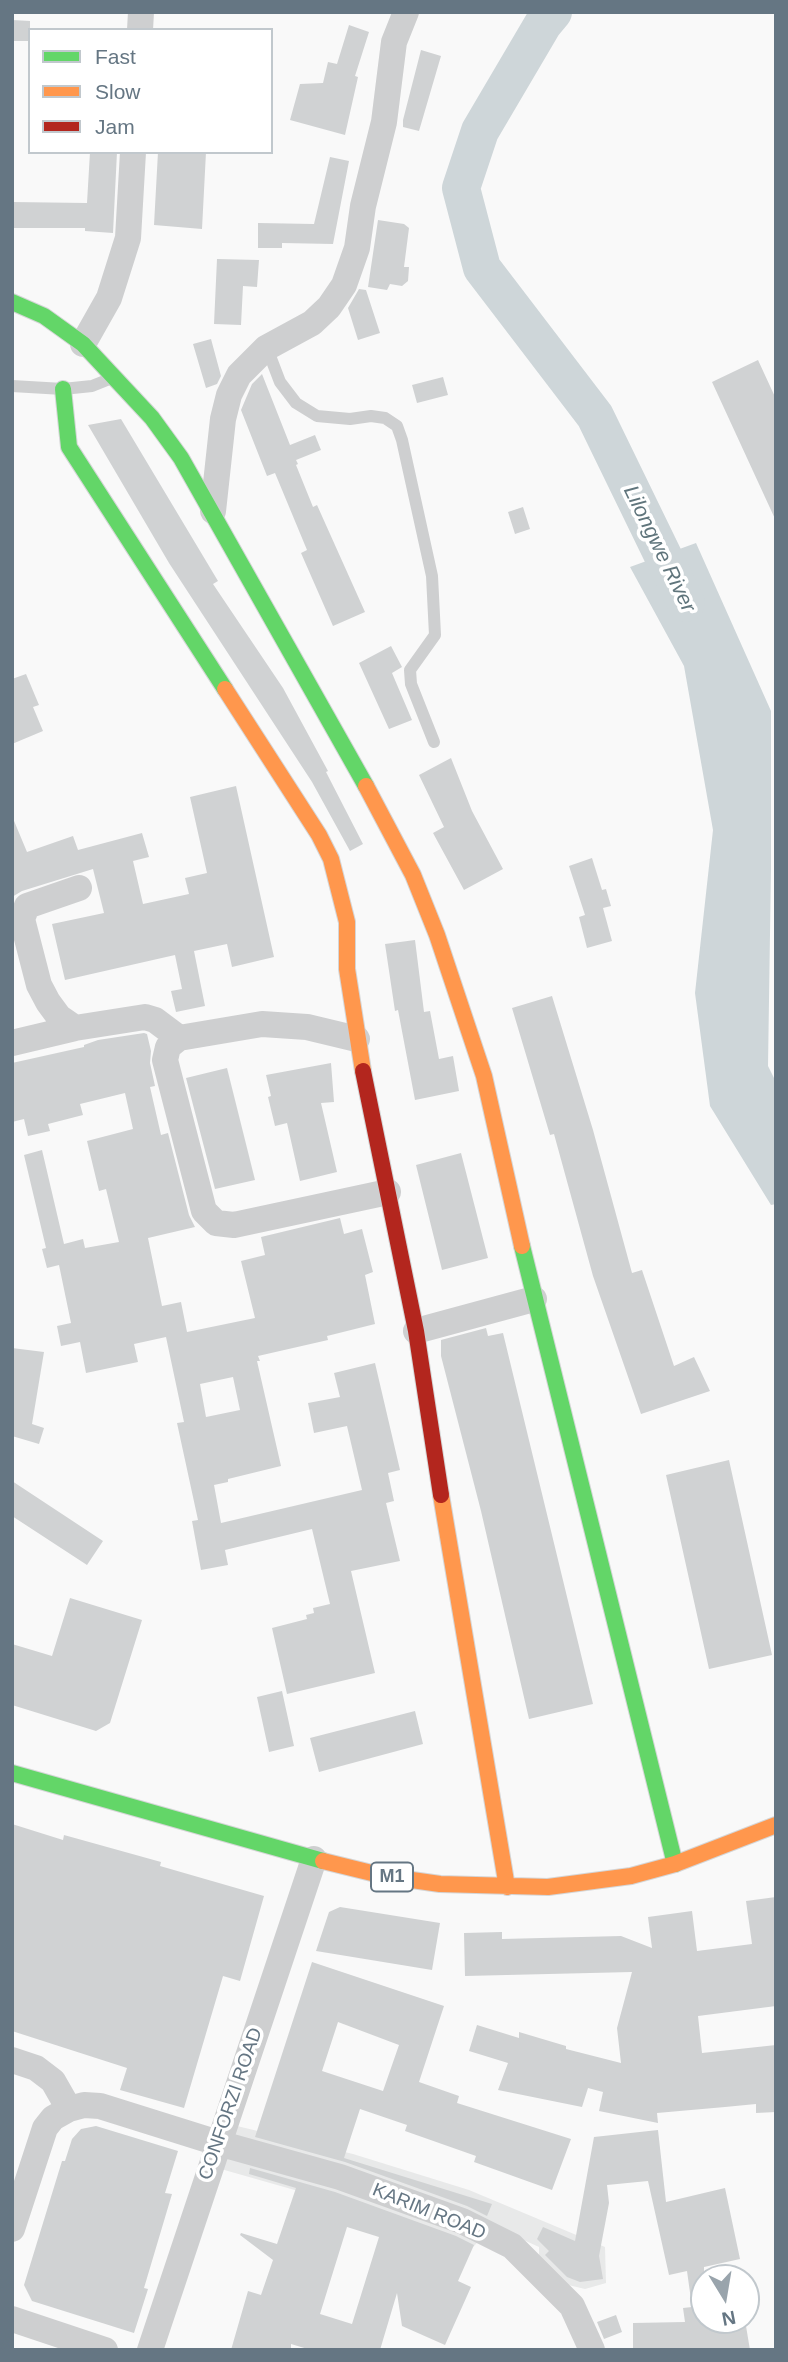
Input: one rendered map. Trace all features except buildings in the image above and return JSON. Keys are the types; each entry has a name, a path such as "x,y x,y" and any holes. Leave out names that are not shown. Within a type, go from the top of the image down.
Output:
{"main road":[{"path":"12,302 44,316 83,344 115,377 166,438 213,511 392,832 413,875 437,935 484,1076 534,1299 675,1864"},
{"path":"62,389 69,447 319,835 331,859 347,922 347,968 356,1039 416,1331 446,1530 507,1887"},
{"name":"M1","path":"12,1773 314,1859 384,1876 440,1884 548,1887 631,1876 675,1864 776,1825"}],"street":[{"path":"213,511 223,419 229,395 239,375 266,348 312,323 329,307 344,285 357,248 363,206 384,122 394,42 406,12"},
{"path":"83,344 110,298 128,238 133,154"},
{"path":"75,1028 60,1017 43,993 22,919 27,906 79,888"},
{"path":"12,1042 75,1028 145,1017 155,1020 179,1038"},
{"path":"356,1039 307,1027 272,1024 179,1038 168,1047 165,1060 204,1211 216,1223 234,1225 388,1192"},
{"path":"416,1331 534,1299"},
{"name":"CONFORZI ROAD","path":"150,2350 314,1859"},
{"path":"12,2060 36,2068 53,2081 69,2109 53,2118 45,2128 12,2228"},
{"name":"KARIM ROAD","path":"69,2109 84,2105 100,2106 340,2177 461,2221 512,2246 572,2306 592,2350"},
{"path":"12,2319 104,2350"}],"lane":[{"path":"266,348 280,382 296,403 317,416 350,419 371,416 385,418 397,426 432,576 435,635 410,670 411,684 434,741"},
{"path":"12,386 62,389 92,386 115,377"}],"shaded area":[{"path":"696,543 771,711 768,1066 776,1082 776,1204 771,1205 710,1106 695,993 713,830 684,666 630,567"},
{"path":"237,2126 353,2154 469,2190 605,2247 606,2283 585,2289 560,2283 539,2263 539,2247 493,2226 473,2247 435,2230 221,2169"}],"waterway":[{"name":"Lilongwe River","path":"553,12 543,24 480,131 461,188 482,268 595,416 686,603"}],"traffic: fast":[{"path":"12,302 44,316 83,344 152,418 181,458 366,786"},
{"path":"63,389 69,447 225,689"},
{"path":"522,1246 675,1864"},
{"path":"12,1773 323,1861"}],"traffic: slow":[{"path":"225,689 319,835 331,859 347,922 347,969 363,1071"},
{"path":"366,786 413,875 437,935 484,1076 522,1246"},
{"path":"441,1495 507,1887"},
{"path":"323,1861 384,1876 440,1884 548,1887 631,1876 675,1864 776,1825"}],"traffic: jam":[{"path":"363,1071 416,1331 441,1495"}]}
